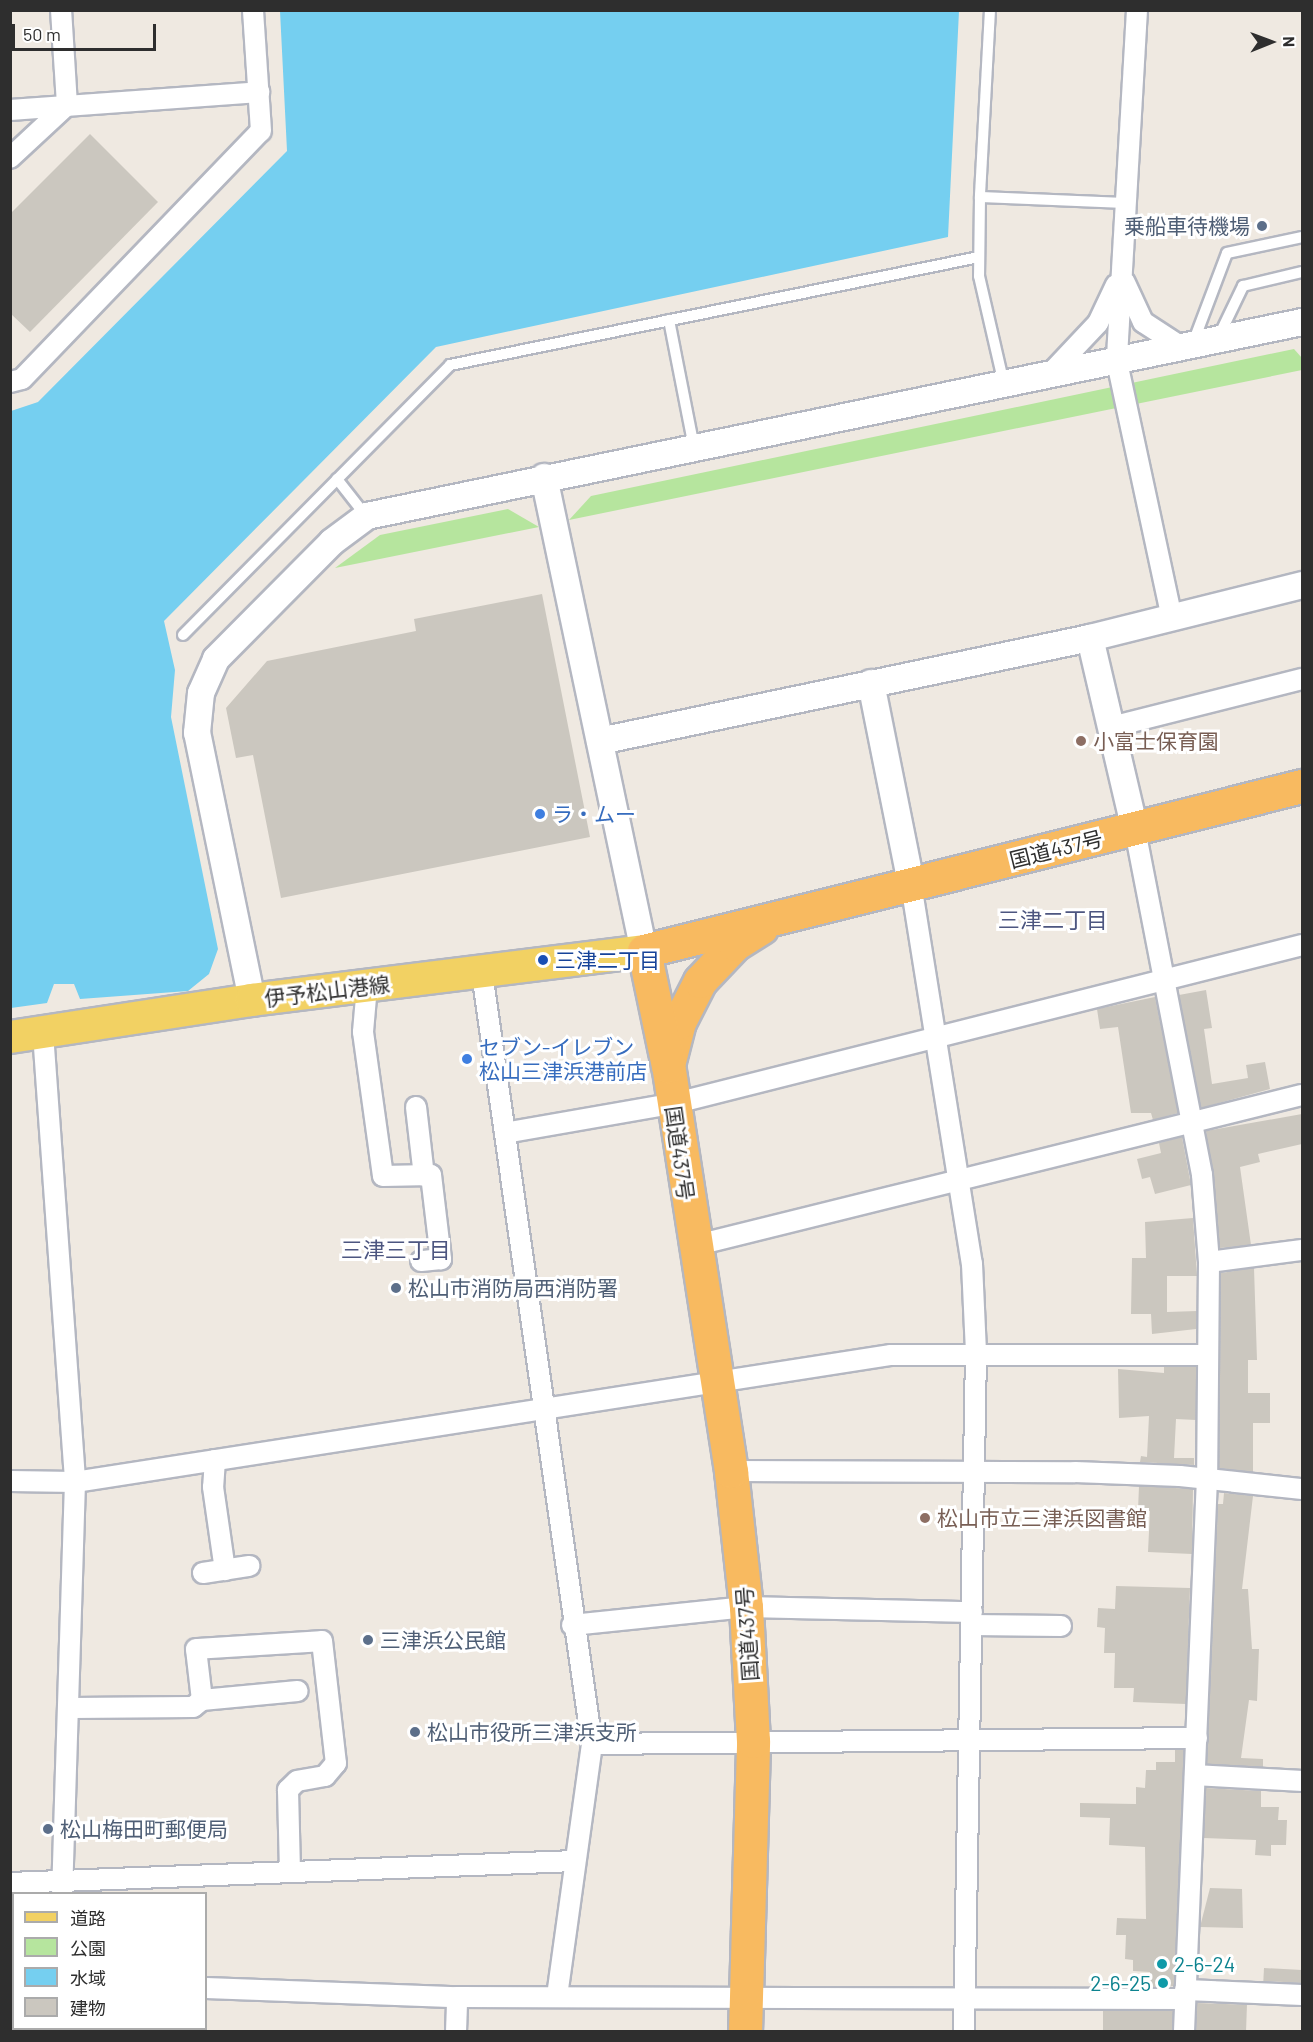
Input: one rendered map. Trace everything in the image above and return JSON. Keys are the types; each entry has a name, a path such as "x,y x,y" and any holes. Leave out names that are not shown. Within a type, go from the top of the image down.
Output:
{"highway":[{"name":"国道437号","path":"746,2031 753,1741 746,1607 731,1471 693,1246 668,1066 644,951 1135,830 1302,786"},
{"path":"668,1066 679,1022 700,981 735,944 775,919"}],"main road":[{"name":"伊予松山港線","path":"10,1037 252,1000 644,951"}],"street":[{"path":"61,10 67,105"},
{"path":"10,382 22,379 261,131 253,10"},
{"path":"1137,10 1117,362 1172,618"},
{"path":"10,110 259,92"},
{"path":"10,158 67,105"},
{"path":"1122,269 1135,312 1157,334 1197,345"},
{"path":"1049,375 1098,323 1122,269"},
{"path":"252,1000 197,733 201,693 216,659 332,542 367,516 544,477 1117,362 1302,322"},
{"path":"544,477 644,951"},
{"path":"600,741 1090,638 1302,585"},
{"path":"1090,638 1135,830 1165,977 1191,1119 1209,1262 1207,1478 1184,2031"},
{"path":"1112,727 1302,679"},
{"path":"871,683 912,884 939,1038 961,1179 976,1352 970,1473 971,1618 964,2031"},
{"path":"505,1133 672,1104 939,1038 1165,977 1302,945"},
{"path":"482,973 572,1625 592,1744 557,1997"},
{"path":"368,986 363,1032 383,1176 431,1176 441,1259 421,1261"},
{"path":"43,1033 75,1482 72,1708 62,1887"},
{"path":"693,1246 1191,1119 1302,1095"},
{"path":"416,1107 424,1176"},
{"path":"1209,1262 1302,1250"},
{"path":"10,1481 75,1482 544,1412 714,1381 891,1354 976,1352 1207,1355"},
{"path":"215,1460 213,1487 225,1570"},
{"path":"731,1471 1207,1478 1302,1489"},
{"path":"202,1573 249,1566"},
{"path":"572,1625 746,1607 971,1618 1061,1626"},
{"path":"202,1700 196,1649 322,1641 336,1763 325,1776 297,1781 288,1790 290,1872"},
{"path":"72,1708 193,1707 202,1700 298,1691"},
{"path":"592,1744 1197,1738"},
{"path":"1196,1775 1302,1781"},
{"path":"10,1883 62,1887 290,1872 575,1861"},
{"path":"207,1988 457,1997 746,1994 1302,1995"},
{"path":"456,2031 457,1997"}],"lane":[{"path":"990,10 979,257 1004,384"},
{"path":"980,197 1126,202"},
{"path":"1197,345 1227,253 1302,237"},
{"path":"183,635 450,365 979,257"},
{"path":"1197,345 1244,286 1302,272"},
{"path":"669,320 694,447"},
{"path":"338,479 367,516"}],"green space":[{"path":"1294,349 1302,358 1302,370 569,520 591,496"},
{"path":"508,509 539,527 335,568 380,535"}],"water":[{"path":"280,11 959,11 948,237 436,347 164,621 175,670 171,717 218,949 209,974 188,991 80,999 74,984 54,984 47,1003 11,1008 11,411 38,402 287,151"}],"building":[{"path":"90,134 158,202 30,332 10,313 10,214"},
{"path":"542,594 590,837 281,898 253,755 236,758 226,708 267,661 416,631 414,619"},
{"path":"1206,990 1212,1028 1204,1029 1212,1084 1248,1078 1246,1065 1265,1062 1270,1089 1201,1108 1179,995"},
{"path":"1155,997 1178,1113 1153,1120 1151,1113 1131,1113 1118,1027 1100,1029 1097,1009"},
{"path":"1302,1114 1302,1144 1258,1154 1260,1162 1240,1167 1251,1245 1220,1248 1206,1131"},
{"path":"1182,1137 1191,1185 1155,1194 1150,1177 1142,1179 1137,1159 1161,1153 1159,1143"},
{"path":"1193,1218 1197,1276 1167,1276 1167,1312 1197,1311 1196,1329 1152,1334 1151,1314 1131,1314 1132,1258 1146,1258 1145,1222"},
{"path":"1254,1268 1257,1360 1248,1360 1248,1393 1270,1393 1270,1423 1253,1423 1253,1472 1219,1468 1221,1273"},
{"path":"1164,1367 1196,1367 1196,1420 1176,1419 1174,1458 1194,1458 1194,1465 1140,1462 1141,1456 1147,1457 1149,1416 1119,1418 1118,1369 1164,1373"},
{"path":"1139,1486 1193,1489 1192,1554 1148,1552 1150,1511 1138,1510"},
{"path":"1224,1493 1253,1496 1242,1589 1248,1589 1252,1649 1259,1649 1257,1701 1249,1700 1241,1758 1263,1759 1263,1767 1207,1764 1218,1504 1223,1504"},
{"path":"1116,1586 1190,1588 1186,1704 1133,1702 1134,1688 1114,1688 1115,1653 1104,1653 1105,1628 1097,1627 1098,1608 1115,1609"},
{"path":"1175,1750 1184,1750 1174,1986 1149,1987 1150,1972 1133,1971 1133,1960 1125,1959 1126,1935 1116,1935 1117,1918 1146,1919 1145,1847 1109,1845 1110,1818 1080,1817 1080,1803 1136,1804 1136,1787 1145,1788 1146,1770 1156,1770 1156,1762 1175,1762"},
{"path":"1206,1788 1261,1791 1261,1807 1279,1807 1278,1820 1287,1820 1286,1845 1271,1845 1271,1856 1255,1855 1256,1840 1204,1838"},
{"path":"1210,1888 1242,1889 1243,1928 1200,1927"},
{"path":"1264,1968 1302,1970 1301,1983 1263,1981"},
{"path":"1197,2003 1247,2005 1246,2032 1196,2031"},
{"path":"1103,2011 1173,2011 1173,2031 1103,2031"}],"place":[{"name":"乗船車待機場","path":"1262,226"},
{"name":"小富士保育園","path":"1081,741"},
{"name":"ラ・ムー","path":"540,814"},
{"name":"三津二丁目","path":"543,960"},
{"name":"セブン-イレブン 松山三津浜港前店","path":"467,1059"},
{"name":"松山市消防局西消防署","path":"396,1288"},
{"name":"松山市立三津浜図書館","path":"925,1518"},
{"name":"三津浜公民館","path":"368,1640"},
{"name":"松山市役所三津浜支所","path":"415,1732"},
{"name":"松山梅田町郵便局","path":"48,1829"},
{"name":"2-6-24","path":"1162,1964"},
{"name":"2-6-25","path":"1163,1983"}],"district":[{"name":"三津二丁目","path":"1053,920"},
{"name":"三津三丁目","path":"396,1250"}]}
